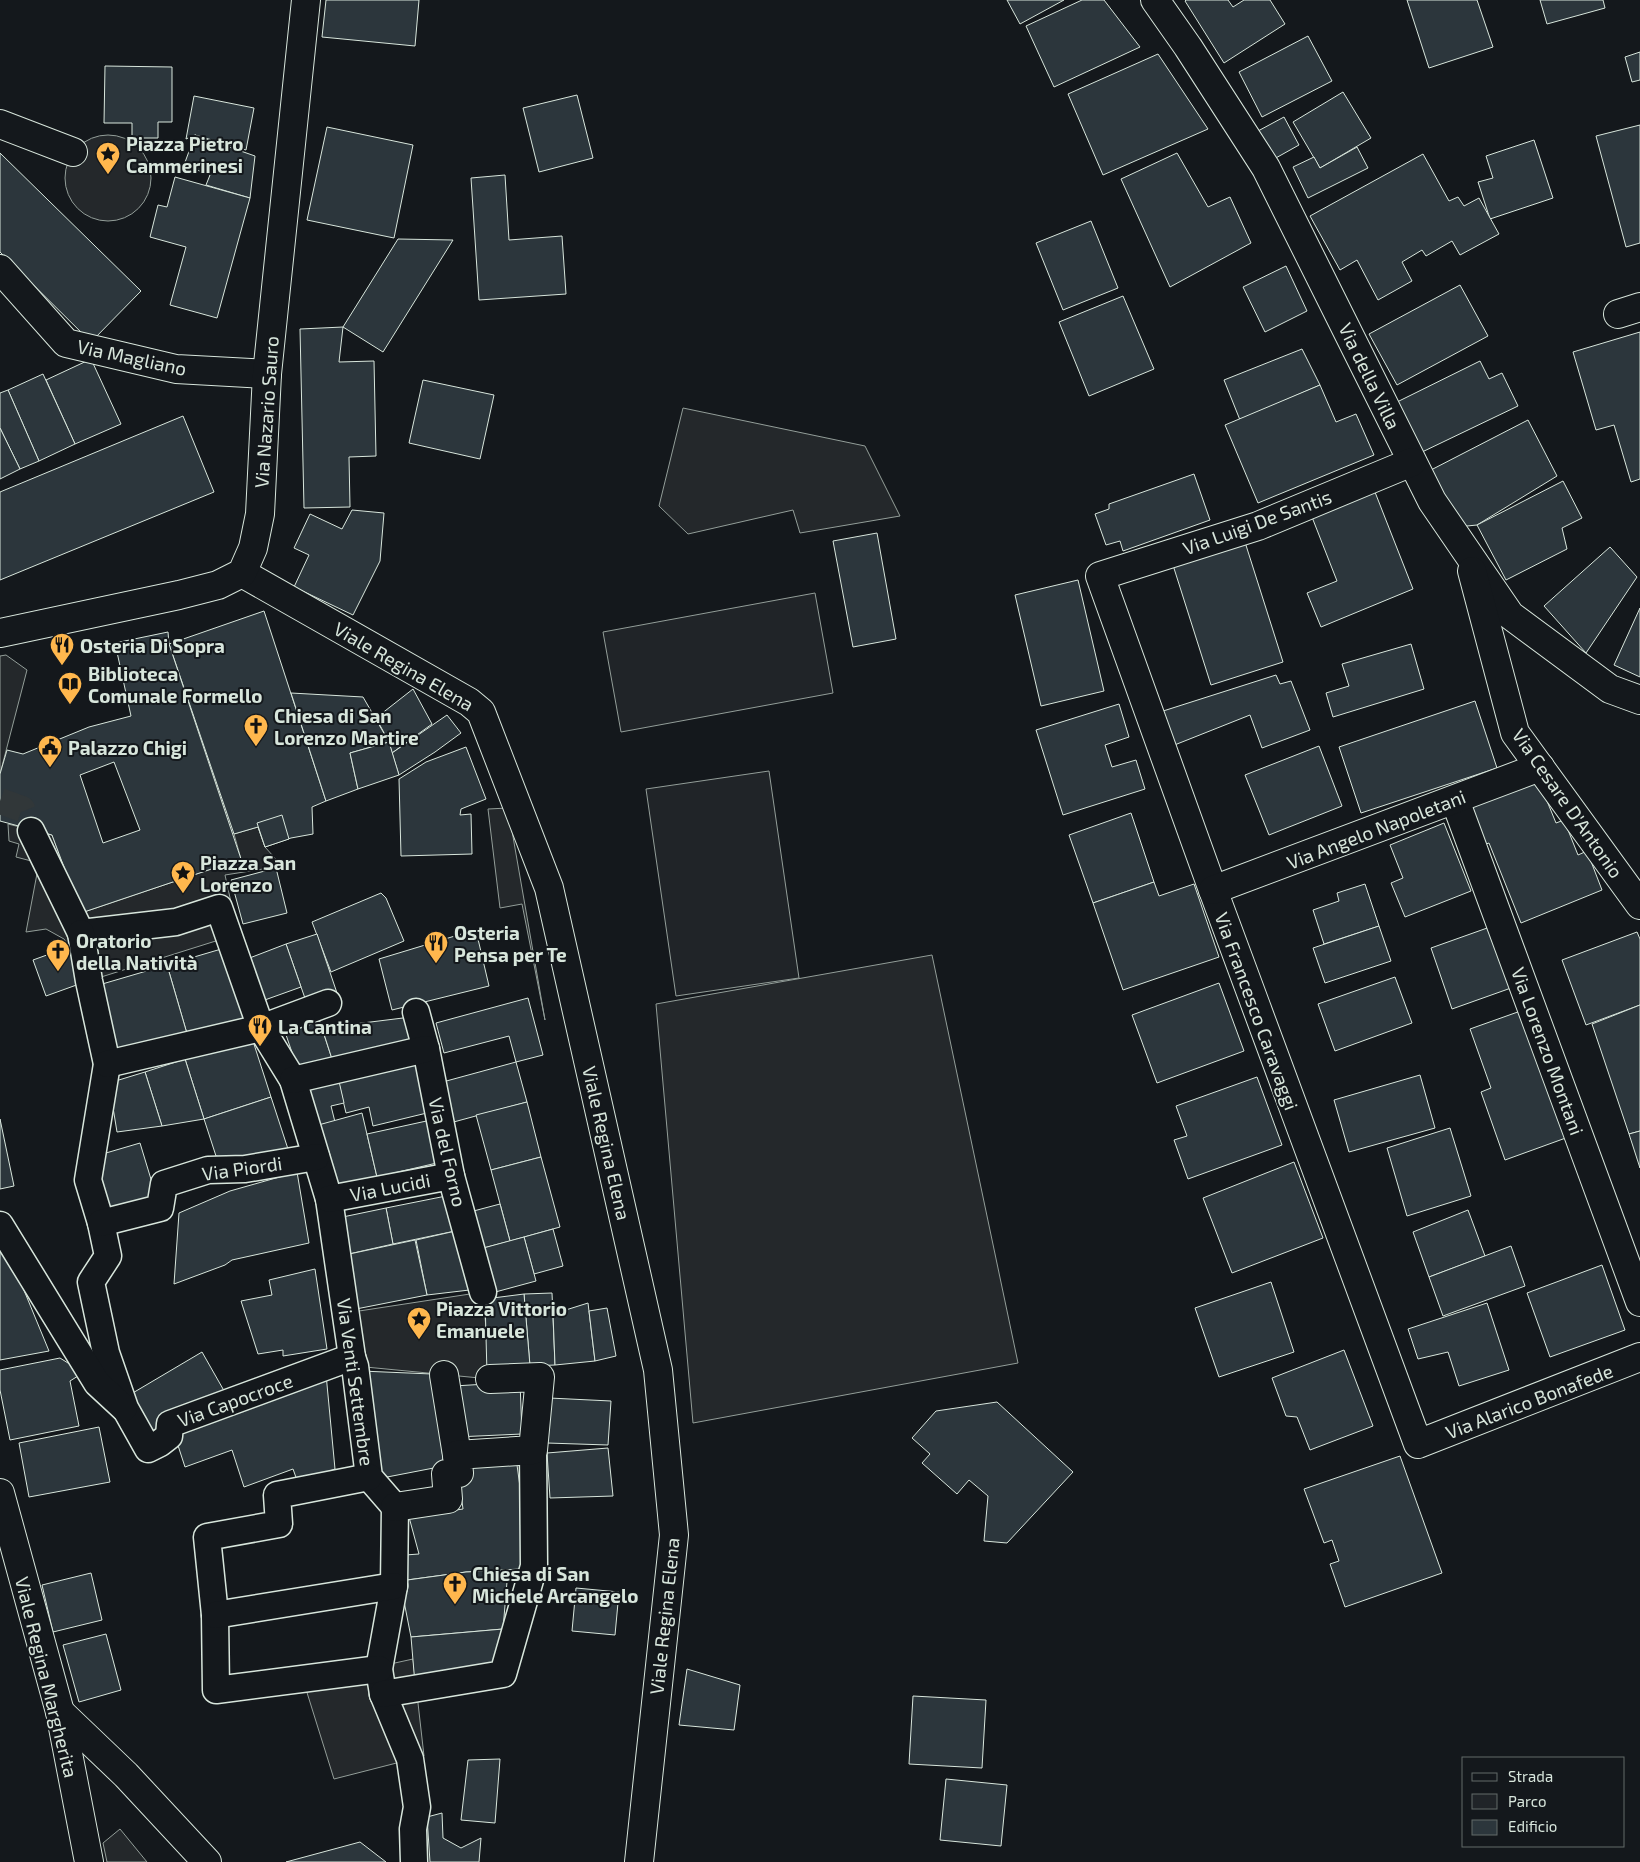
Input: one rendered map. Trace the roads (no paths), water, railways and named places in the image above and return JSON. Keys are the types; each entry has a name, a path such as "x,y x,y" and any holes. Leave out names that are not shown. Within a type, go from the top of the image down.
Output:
{"street":[{"name":"Via Nazario Sauro","path":"242,573 253,548 260,514 267,374 306,0"},
{"name":"Via della Villa","path":"1155,0 1266,168 1432,501 1510,615 1610,689 1640,700"},
{"path":"0,124 74,152"},
{"name":"Via Magliano","path":"0,269 66,342 176,370 267,374"},
{"name":"Via Luigi De Santis","path":"1100,576 1258,526 1412,462"},
{"name":"Via Cesare D'Antonio","path":"1468,552 1515,733 1640,905"},
{"path":"0,633 179,595 218,584 242,573"},
{"name":"Viale Regina Elena","path":"242,573 469,702 481,712 549,888 658,1370 674,1535 655,1697 639,1862"},
{"name":"Via Francesco Caravaggi","path":"1100,576 1212,890 1418,1444"},
{"name":"Via Angelo Napoletani","path":"1212,890 1540,768"},
{"name":"Via Lorenzo Montani","path":"1455,800 1640,1302"},
{"path":"31,831 81,932 89,981 107,1064 88,1180 101,1223 108,1256 91,1282 106,1352 125,1408"},
{"name":"Via Venti Settembre","path":"81,932 176,922 219,908 261,1028 293,1080 329,1199 352,1357 355,1366 369,1477 395,1507"},
{"path":"107,1064 261,1028 328,1003"},
{"name":"Via del Forno","path":"416,1012 426,1049 452,1176 483,1292"},
{"path":"293,1080 426,1049"},
{"name":"Via Piordi","path":"101,1223 160,1208 164,1184 208,1170 244,1169 316,1157"},
{"name":"Via Lucidi","path":"329,1199 452,1176"},
{"path":"0,1225 97,1383 125,1408"},
{"name":"Via Capocroce","path":"125,1408 148,1449 169,1436 170,1424 352,1357"},
{"name":"Via Alarico Bonafede","path":"1418,1444 1640,1357"},
{"path":"414,1862 413,1829 417,1807 410,1759 381,1682 394,1586 395,1507 448,1499 446,1474 459,1473 444,1375"},
{"path":"369,1477 277,1495 279,1524 207,1537 215,1615 216,1690 503,1674 534,1566 533,1450 540,1377 490,1379"},
{"path":"457,1455 533,1450"},
{"name":"Viale Regina Margherita","path":"0,1493 60,1712 89,1862"},
{"path":"215,1615 394,1586"},
{"path":"60,1712 126,1775 207,1862"}],"tunnel":[{"path":"0,801 22,809 31,831"}],"place":[{"name":"Piazza Pietro Cammerinesi","path":"108,175"},
{"name":"Osteria Di Sopra","path":"62,666"},
{"name":"Biblioteca Comunale Formello","path":"70,705"},
{"name":"Chiesa di San Lorenzo Martire","path":"256,747"},
{"name":"Palazzo Chigi","path":"50,768"},
{"name":"Piazza San Lorenzo","path":"183,894"},
{"name":"Osteria Pensa per Te","path":"436,964"},
{"name":"Oratorio della Natività","path":"58,972"},
{"name":"La Cantina","path":"260,1047"},
{"name":"Piazza Vittorio Emanuele","path":"419,1340"},
{"name":"Chiesa di San Michele Arcangelo","path":"455,1605"}]}
